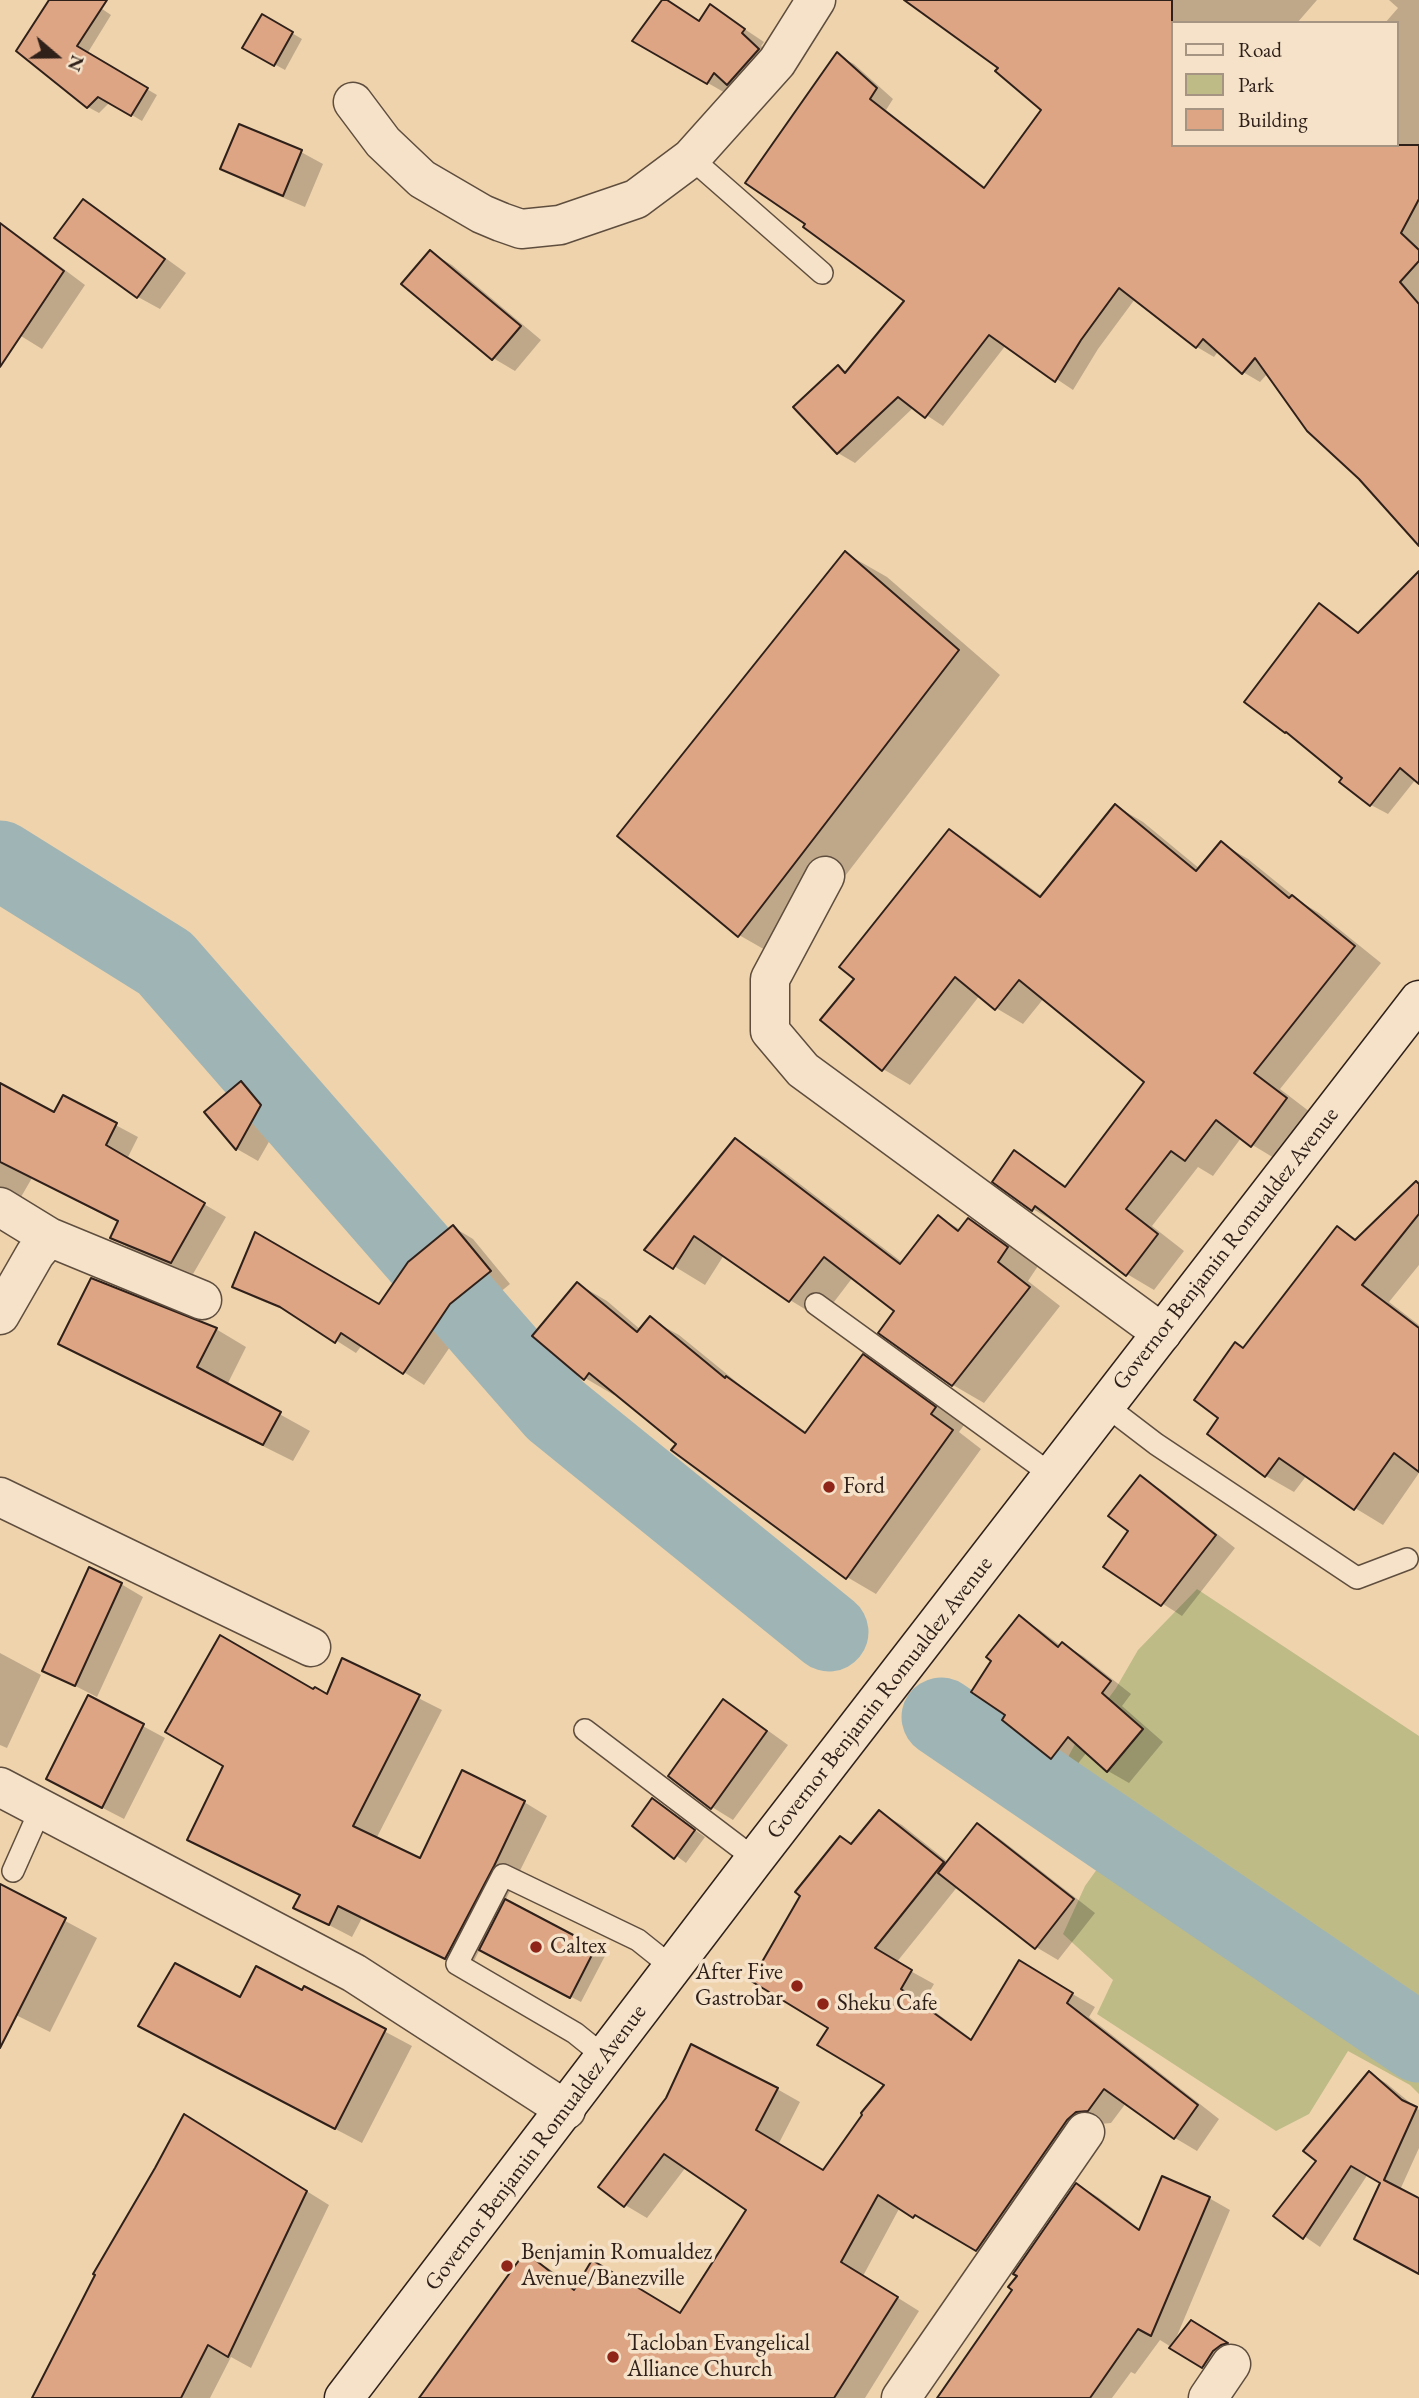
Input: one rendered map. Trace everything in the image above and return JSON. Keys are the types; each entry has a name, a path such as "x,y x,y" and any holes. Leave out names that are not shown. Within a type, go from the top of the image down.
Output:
{"street":[{"path":"353,102 383,142 422,178 482,214 521,229 561,225 636,199 691,158 778,62 816,0"},
{"path":"825,876 770,979 770,1031 803,1070 1162,1333"},
{"name":"Governor Benjamin Romualdez Avenue","path":"344,2398 755,1859 1419,1000"},
{"path":"0,1207 49,1237 202,1300"},
{"path":"0,1315 35,1254 49,1237"},
{"path":"0,1497 312,1647"},
{"path":"0,1787 354,1973 566,2110"},
{"path":"901,2398 1085,2132"},
{"path":"1208,2398 1231,2364"}],"lane":[{"path":"691,158 822,273"},
{"path":"816,1304 1052,1475"},
{"path":"1105,1405 1156,1444 1357,1578 1407,1559"},
{"path":"585,1730 755,1859"},
{"path":"13,1871 41,1808"},
{"path":"606,2057 575,2033 457,1964 503,1875 638,1940 673,1968"}],"green space":[{"path":"1197,1589 1419,1736 1419,2094 1410,2085 1348,2051 1309,2114 1276,2131 1097,2014 1113,1980 1063,1934 1085,1886 1137,1813 1067,1759 1116,1688 1138,1650"}],"building":[{"path":"49,0 107,0 77,46 148,88 131,116 98,97 87,108 16,51"},
{"path":"662,0 667,0 699,21 710,4 745,29 742,33 759,49 727,85 714,73 707,84 632,41"},
{"path":"904,0 1172,0 1170,147 1419,145 1419,199 1401,233 1419,250 1419,261 1400,282 1419,304 1419,546 1359,479 1307,431 1255,358 1242,374 1203,339 1196,348 1119,288 1081,340 1055,382 989,335 925,418 898,397 837,454 793,407 838,365 845,373 904,301 803,227 805,224 745,183 837,52 877,88 870,99 984,188 1041,110 995,71 998,68"},
{"path":"262,14 293,32 274,66 242,48"},
{"path":"239,124 302,150 283,196 220,169"},
{"path":"83,199 165,259 137,298 54,238"},
{"path":"0,223 64,271 0,367"},
{"path":"430,250 521,326 492,360 401,284"},
{"path":"845,551 959,650 738,937 617,836"},
{"path":"1419,571 1419,784 1400,768 1370,806 1339,782 1342,778 1244,702 1319,603 1358,633"},
{"path":"1115,804 1196,871 1221,841 1289,898 1292,895 1355,946 1254,1073 1287,1098 1251,1147 1216,1120 1185,1161 1171,1151 1126,1209 1158,1234 1126,1276 1035,1206 1032,1211 992,1182 1014,1150 1065,1187 1144,1082 1019,980 995,1010 955,977 882,1071 820,1020 854,979 839,967 949,829 1040,897"},
{"path":"241,1081 261,1105 236,1150 204,1112"},
{"path":"0,1083 54,1112 63,1095 117,1123 106,1145 205,1203 171,1263 110,1238 118,1221 0,1162"},
{"path":"735,1138 900,1264 938,1215 958,1231 968,1218 1008,1247 998,1262 1030,1287 952,1386 878,1333 894,1311 824,1257 789,1302 694,1236 673,1269 644,1250"},
{"path":"1416,1181 1419,1184 1419,1214 1362,1285 1419,1328 1419,1472 1394,1453 1354,1510 1279,1458 1265,1477 1207,1434 1218,1418 1194,1400 1235,1342 1243,1348 1337,1226 1355,1240"},
{"path":"453,1225 491,1271 450,1304 403,1374 341,1333 335,1343 280,1307 232,1287 255,1232 379,1304 408,1262"},
{"path":"91,1278 217,1328 197,1367 281,1412 263,1445 58,1344"},
{"path":"577,1282 637,1332 650,1316 725,1378 726,1376 805,1433 863,1354 936,1407 931,1414 953,1430 846,1579 671,1450 676,1444 589,1373 584,1380 532,1336"},
{"path":"1140,1475 1216,1535 1161,1606 1103,1567 1128,1531 1108,1516"},
{"path":"89,1567 122,1583 75,1686 42,1671"},
{"path":"1019,1615 1058,1647 1062,1642 1111,1681 1102,1693 1143,1729 1107,1772 1068,1737 1051,1759 1002,1720 1005,1715 971,1692 991,1661 986,1657"},
{"path":"220,1635 313,1689 315,1687 327,1694 342,1658 420,1695 353,1826 420,1858 462,1770 525,1801 445,1959 338,1906 329,1925 293,1908 300,1895 187,1840 223,1766 165,1732"},
{"path":"88,1695 144,1724 102,1808 46,1779"},
{"path":"723,1699 767,1731 711,1809 668,1776"},
{"path":"652,1798 695,1830 674,1859 632,1826"},
{"path":"879,1810 944,1862 875,1948 912,1970 901,1989 971,2040 1019,1960 1073,1993 1067,2003 1198,2105 1174,2139 1104,2089 1088,2111 1076,2112 1067,2120 976,2251 915,2215 913,2218 878,2195 841,2262 898,2297 834,2398 419,2398 525,2252 574,2290 592,2260 680,2313 746,2210 664,2154 624,2207 598,2187 666,2098 691,2044 778,2088 756,2130 823,2170 861,2113 884,2085 817,2045 828,2028 751,1981 800,1896 795,1892 840,1836 851,1844"},
{"path":"977,1823 1074,1899 1035,1949 938,1873"},
{"path":"0,1884 66,1918 0,2048"},
{"name":"Caltex","path":"505,1899 596,1947 570,1998 479,1950"},
{"path":"175,1963 240,1997 256,1966 302,1990 304,1986 386,2029 335,2129 138,2026"},
{"path":"1369,2071 1402,2100 1417,2107 1384,2180 1419,2198 1419,2274 1354,2239 1380,2183 1351,2166 1303,2239 1273,2216 1316,2161 1303,2151"},
{"path":"184,2114 307,2191 228,2357 208,2345 181,2398 32,2398 95,2275 93,2274"},
{"path":"1162,2176 1210,2197 1151,2336 1138,2329 1090,2398 937,2398 1012,2290 1008,2287 1017,2276 1013,2274 1076,2183 1139,2230"},
{"path":"1191,2320 1228,2343 1213,2351 1202,2368 1169,2348"}],"waterway":[{"path":"0,860 165,963 555,1410 829,1632"},
{"path":"935,1712 941,1717"},
{"path":"941,1717 1419,2043"}],"place":[{"name":"Ford","path":"829,1487"},
{"name":"Caltex","path":"536,1947"},
{"name":"After Five Gastrobar","path":"797,1986"},
{"name":"Sheku Cafe","path":"823,2004"},
{"name":"Benjamin Romualdez Avenue/Banezville","path":"507,2266"},
{"name":"Tacloban Evangelical Alliance Church","path":"613,2357"}]}
